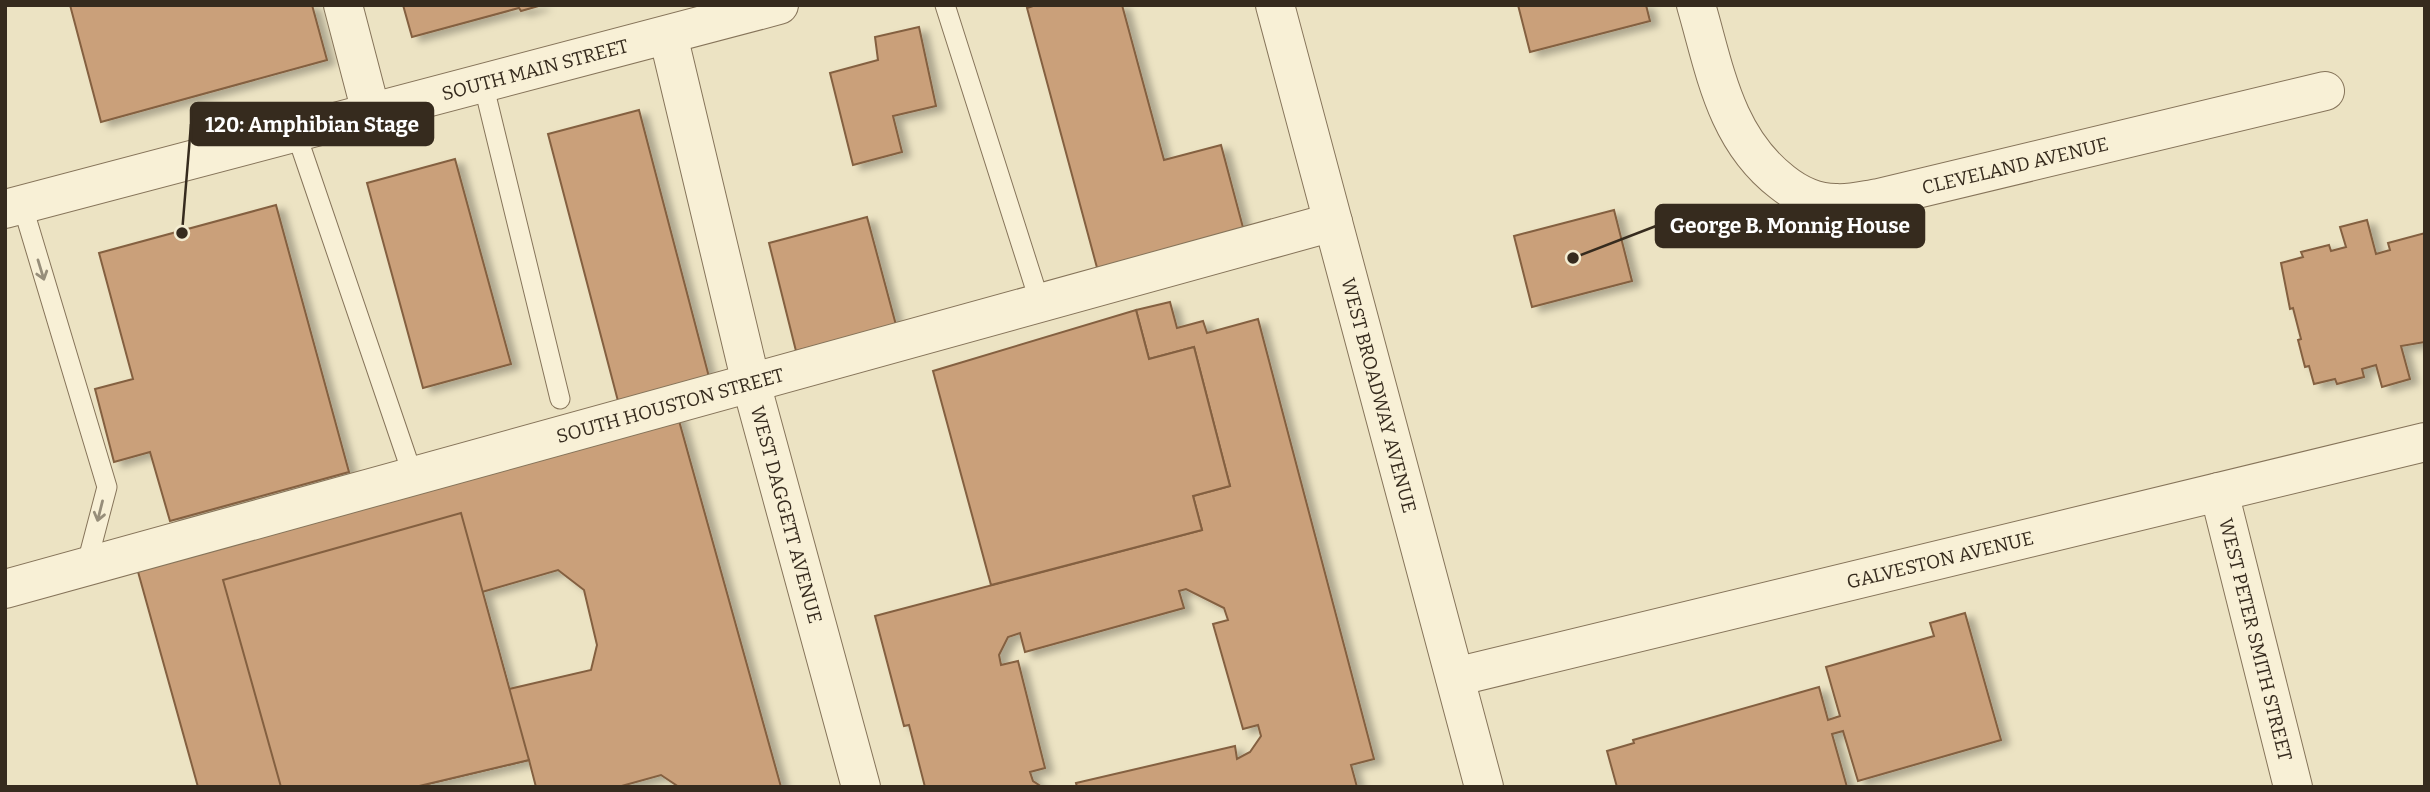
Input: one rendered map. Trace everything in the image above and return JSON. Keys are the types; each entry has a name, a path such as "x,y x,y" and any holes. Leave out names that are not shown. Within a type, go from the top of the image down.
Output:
{"street":[{"path":"342,5 371,113"},
{"name":"SOUTH MAIN STREET","path":"13,207 779,5"},
{"name":"WEST BROADWAY AVENUE","path":"1275,5 1484,787"},
{"name":"CLEVELAND AVENUE","path":"1696,5 1729,116 1748,148 1762,167 1800,196 1834,204 1879,198 2325,91"},
{"name":"WEST DAGGETT AVENUE","path":"668,35 751,383 860,787"},
{"name":"SOUTH HOUSTON STREET","path":"5,589 1333,222"},
{"name":"GALVESTON AVENUE","path":"1455,677 2425,442"},
{"name":"WEST PETER SMITH STREET","path":"2219,492 2294,787"}],"lane":[{"path":"945,5 1040,303"},
{"path":"483,83 560,399"},
{"path":"296,132 413,476"},
{"path":"13,207 107,487 86,567"}],"building":[{"path":"70,5 312,5 327,60 101,122"},
{"path":"403,5 542,5 521,11 519,8 412,37"},
{"path":"1036,5 1122,5 1164,160 1221,145 1245,235 1099,275 1027,8"},
{"path":"1518,5 1646,5 1650,21 1530,52"},
{"path":"919,27 936,106 893,116 902,152 853,165 830,73 878,60 875,37"},
{"path":"639,110 709,377 618,401 548,134"},
{"path":"455,159 511,364 423,388 367,183"},
{"path":"276,205 349,472 170,521 150,452 114,462 95,389 133,379 99,253"},
{"path":"1614,210 1632,281 1532,307 1514,236"},
{"path":"867,217 896,325 796,351 769,243"},
{"path":"2367,220 2376,254 2390,250 2388,243 2425,233 2425,342 2401,346 2410,379 2382,387 2376,365 2362,369 2364,377 2337,384 2335,379 2314,384 2309,366 2305,367 2298,340 2301,339 2293,308 2290,309 2281,263 2303,257 2301,252 2329,245 2331,251 2346,247 2340,227"},
{"path":"1170,302 1177,328 1203,321 1207,333 1258,319 1374,759 1351,765 1357,787 1077,787 1076,783 1235,746 1237,759 1250,752 1261,736 1258,725 1243,729 1213,624 1228,620 1224,608 1186,589 1179,591 1184,608 1025,652 1020,633 1008,637 999,655 1001,665 1018,661 1045,768 1030,772 1033,781 1042,787 925,787 909,725 904,726 875,616 1202,530 1193,496 1230,486 1194,347 1149,359 1136,310"},
{"path":"1136,310 1149,359 1194,347 1230,486 1193,496 1202,530 991,585 933,371"},
{"path":"676,410 781,787 679,787 661,775 618,787 536,787 529,760 415,787 198,787 135,561","holes":["558,570 584,590 597,645 591,670 509,689 482,592"]},
{"path":"461,513 529,760 415,787 281,787 223,580"},
{"path":"1965,613 2001,740 1858,781 1843,731 1832,734 1847,787 1617,787 1607,751 1634,743 1633,740 1819,687 1828,720 1840,716 1826,667 1934,636 1930,623"}],"place":[{"name":"120: Amphibian Stage","path":"182,233"},
{"name":"George B. Monnig House","path":"1573,258"}]}
